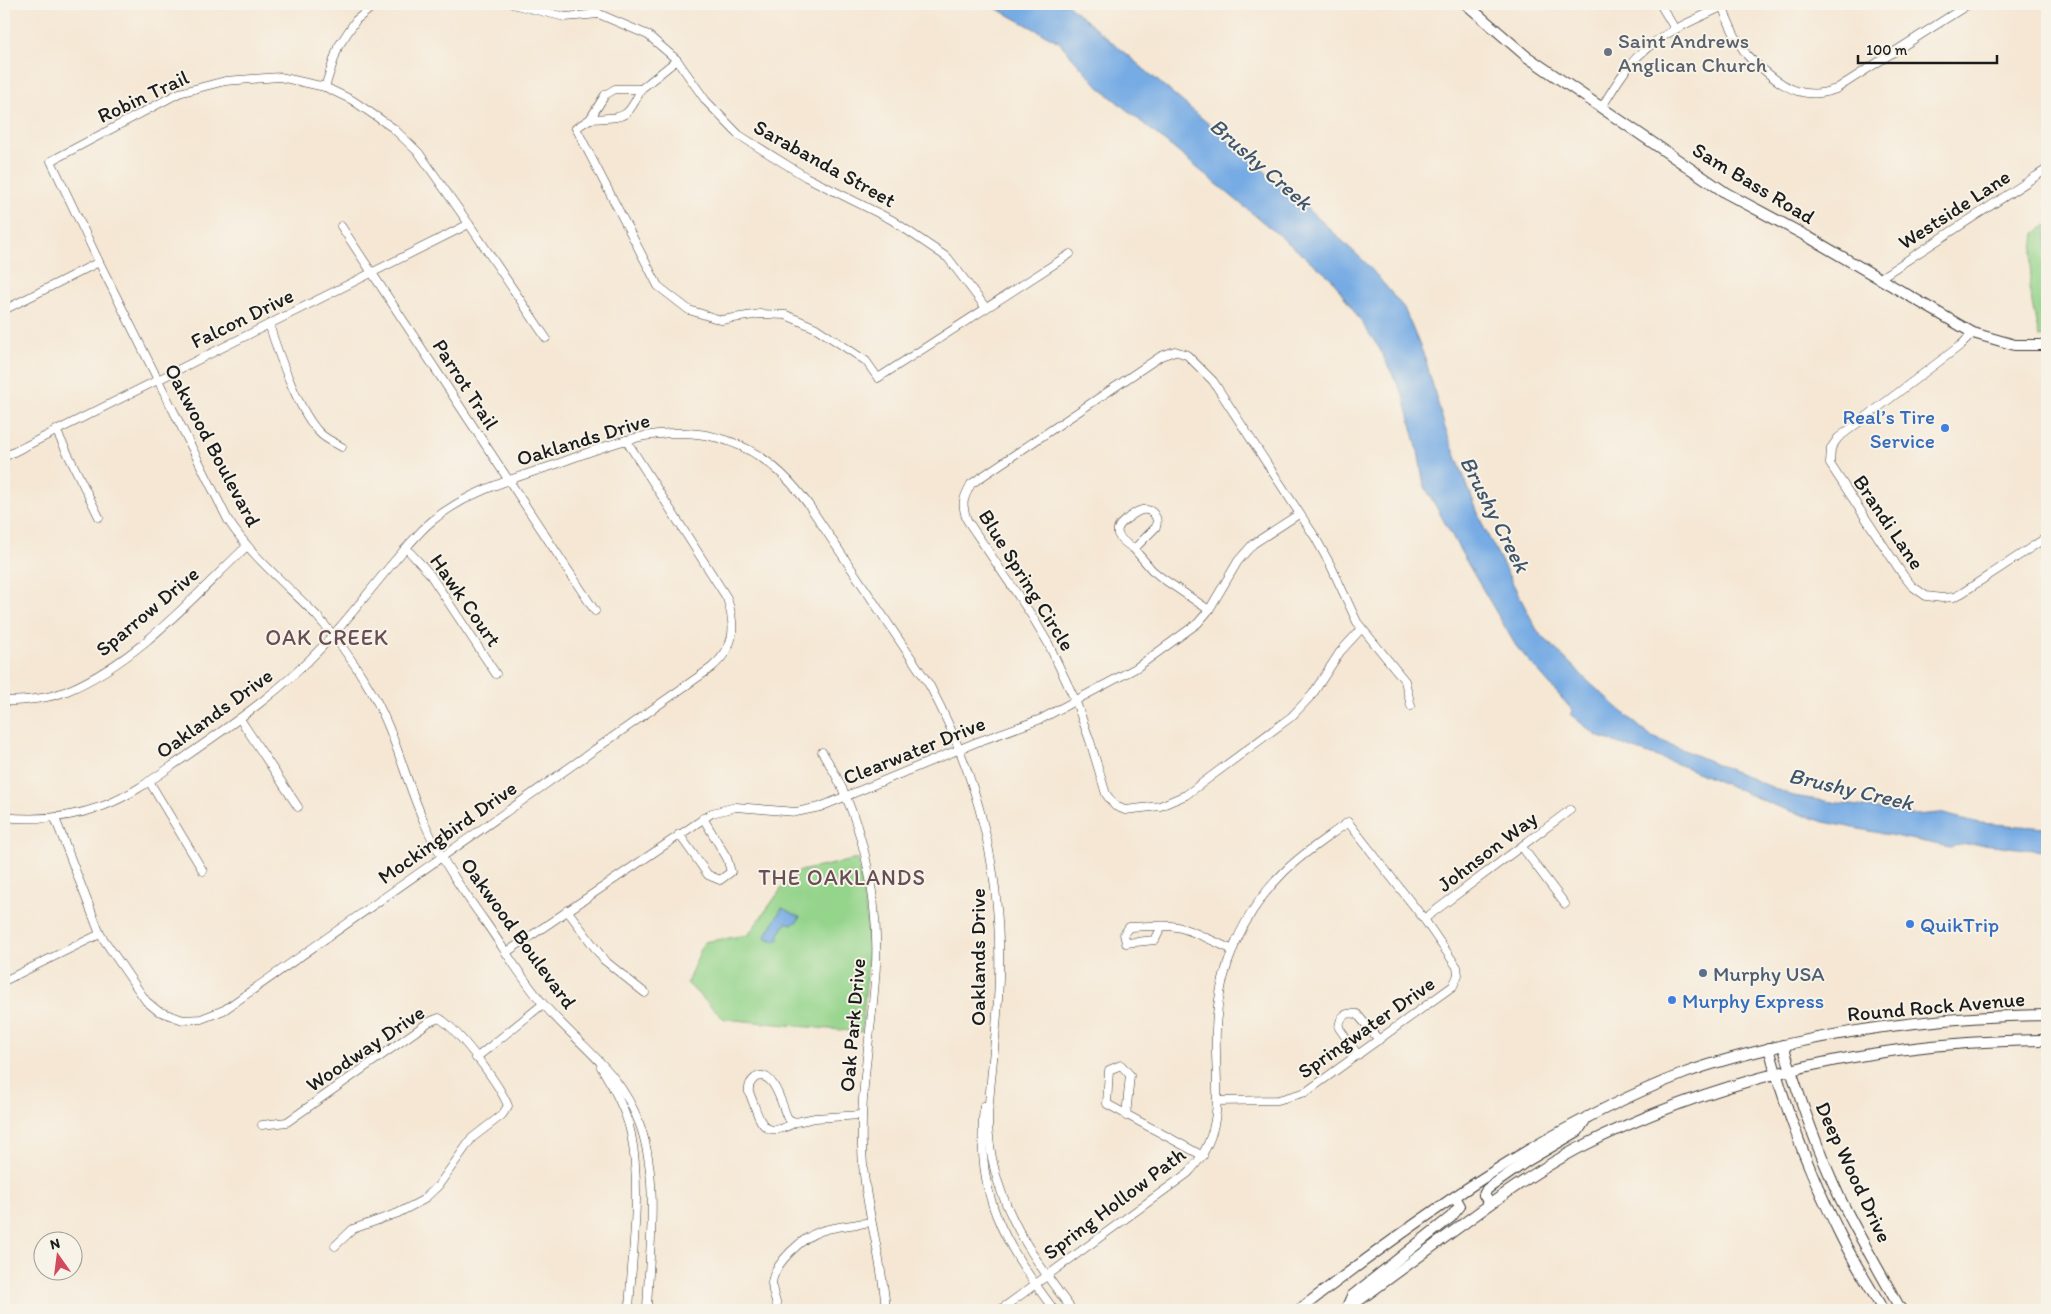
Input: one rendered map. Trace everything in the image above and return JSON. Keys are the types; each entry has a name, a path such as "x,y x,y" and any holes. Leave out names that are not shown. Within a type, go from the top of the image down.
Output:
{"main road":[{"name":"Sam Bass Road","path":"1466,4 1526,56 1726,193 1880,278 1973,333 2014,345 2047,345"},
{"name":"Round Rock Avenue","path":"1299,1310 1455,1197 1517,1155 1588,1116 1687,1072 1769,1048 1839,1033 1939,1020 1991,1016 2047,1015"},
{"name":"Round Rock Avenue","path":"1345,1310 1490,1204 1552,1164 1597,1140 1688,1101 1790,1069 1872,1053 1946,1043 2047,1040"},
{"name":"Deep Wood Drive","path":"1782,1045 1805,1115 1840,1196 1902,1310"},
{"name":"Deep Wood Drive","path":"1769,1048 1797,1137 1838,1231 1883,1310"},
{"path":"1490,1204 1484,1195 1487,1189 1527,1161 1578,1130 1588,1116"},
{"path":"1345,1310 1352,1296 1452,1217 1460,1206 1455,1197"}],"street":[{"path":"325,87 338,47 356,20 376,4"},
{"name":"Sarabanda Street","path":"512,4 565,17 599,14"},
{"name":"Sarabanda Street","path":"588,4 599,14 648,35 677,60 706,101 739,134 806,177 892,220 948,258 986,308"},
{"path":"1660,4 1675,29"},
{"path":"1602,107 1631,63 1655,41 1675,29 1725,5 1737,41 1752,61 1786,87 1797,92 1814,94 1836,89 1969,4"},
{"path":"590,119 618,117 627,114 634,105 641,89 677,60"},
{"name":"Robin Trail","path":"99,262 51,161 180,93 225,81 280,77 325,87 352,100 393,128 419,153 546,338"},
{"path":"641,89 611,91 599,103 590,119 576,128 658,286 688,310 721,320 760,314 786,314 816,328 866,362 878,378 1070,254"},
{"name":"Westside Lane","path":"1880,278 2047,169"},
{"name":"Falcon Drive","path":"4,457 469,224"},
{"name":"Parrot Trail","path":"341,226 595,611"},
{"path":"4,310 99,262"},
{"name":"Oakwood Boulevard","path":"99,262 228,520 247,546 332,634 366,682 385,718 400,754 425,825 451,874 543,1004 609,1070 623,1090 638,1122 647,1151 652,1192 647,1310"},
{"path":"269,324 292,385 309,420 321,434 342,447"},
{"name":"Brandi Lane","path":"1973,333 1961,345 1838,438 1831,448 1830,464 1903,575 1912,586 1926,596 1942,598 1962,593 2047,537"},
{"name":"Blue Spring Circle","path":"1175,351 1186,355 1213,381 1315,537 1361,629 1340,652 1312,695 1291,717 1186,795 1160,806 1130,811 1115,806 1110,801 1076,702 1060,667 1032,616 966,520 962,507 964,496 972,484 1161,356 1175,351"},
{"path":"56,430 98,517"},
{"name":"Oaklands Drive","path":"4,817 55,818 105,805 149,781 240,719 290,679 322,648 388,567 430,523 449,508 478,493 508,480 626,440 664,433 695,432 735,443 758,454 786,477 808,504 930,686 960,749 986,830 997,892 999,978 991,1067 988,1133 993,1162 1010,1215 1027,1248 1072,1310"},
{"name":"Mockingbird Drive","path":"55,818 100,934 146,1001 158,1012 183,1020 201,1019 224,1010 720,660 729,645 733,624 727,598 626,440"},
{"path":"1134,549 1158,523 1155,515 1148,510 1140,510 1120,523 1117,528 1118,534 1152,570 1209,610"},
{"name":"Clearwater Drive","path":"507,952 712,813 736,807 784,812 809,811 960,749 1026,726 1076,702 1149,660 1189,631 1209,610 1238,561 1253,544 1299,514"},
{"name":"Sparrow Drive","path":"4,701 36,699 67,691 116,663 163,625 247,546"},
{"name":"Hawk Court","path":"406,548 429,573 496,674"},
{"path":"1361,629 1405,681 1411,706"},
{"path":"240,719 298,807"},
{"name":"Oak Park Drive","path":"822,752 839,780 862,842 876,940 873,996 861,1115 862,1148 871,1222 886,1310"},
{"path":"149,781 203,871"},
{"name":"Johnson Way","path":"1424,919 1570,810"},
{"path":"679,834 708,875 720,880 730,872 727,858 703,818"},
{"name":"Springwater Drive","path":"1217,1101 1262,1101 1293,1097 1312,1089 1453,986 1457,981 1457,967 1424,919 1348,822"},
{"name":"Spring Hollow Path","path":"1000,1310 1188,1173 1203,1156 1214,1132 1217,1101 1217,1011 1222,980 1231,950 1258,903 1276,880 1304,854 1348,822"},
{"path":"1522,847 1565,904"},
{"path":"568,910 594,949 604,960 645,993"},
{"path":"1162,926 1155,940 1126,943 1124,934 1130,928 1162,926 1179,927 1231,950"},
{"path":"4,979 100,934"},
{"path":"476,1058 543,1004"},
{"path":"1358,1055 1339,1028 1339,1020 1343,1015 1357,1014 1379,1040"},
{"name":"Woodway Drive","path":"262,1125 287,1122 429,1022 440,1018 476,1058 504,1097 508,1106 502,1115 472,1138 438,1186 422,1200 398,1213 353,1228 336,1246"},
{"name":"Oakwood Boulevard","path":"592,1053 623,1110 631,1132 634,1150 636,1190 629,1310"},
{"path":"1126,1116 1130,1075 1120,1066 1109,1070 1107,1104 1126,1116 1203,1156"},
{"name":"Oaklands Drive","path":"991,1067 981,1133 989,1197 1002,1231 1035,1284 1054,1310"},
{"path":"796,1122 790,1120 787,1116 772,1082 763,1076 752,1081 748,1087 749,1092 763,1125 772,1131 779,1130 796,1122 816,1118 861,1115"},
{"path":"777,1306 773,1290 774,1276 792,1249 807,1238 823,1230 871,1222"}],"green space":[{"path":"2047,225 2047,336 2039,337 2029,288 2035,233"},
{"path":"858,859 867,919 868,959 862,1032 724,1019 687,983 704,942 748,935 785,884 800,871"}],"water":[{"path":"988,4 1067,4 1302,203 1367,264 1404,308 1425,358 1445,428 1483,526 1538,632 1592,685 1650,736 1793,796 1917,815 1939,813 1980,823 2047,828 2047,851 1986,844 1950,847 1824,822 1776,806 1683,766 1597,736 1570,714 1573,711 1516,646 1465,559 1424,485 1418,451 1404,397 1379,348 1332,279 1099,87 1059,42"},
{"path":"782,908 800,917 797,922 791,924 787,922 778,936 780,938 775,942 765,937"}],"place":[{"name":"Saint Andrews Anglican Church","path":"1608,52"},
{"name":"Real’s Tire Service","path":"1945,428"},
{"name":"QuikTrip","path":"1910,924"},
{"name":"Murphy USA","path":"1703,973"},
{"name":"Murphy Express","path":"1672,1000"}],"district":[{"name":"OAK CREEK","path":"327,637"},
{"name":"THE OAKLANDS","path":"842,877"}],"water label":[{"name":"Brushy Creek","path":"1261,164"},
{"name":"Brushy Creek","path":"1495,514"},
{"name":"Brushy Creek","path":"1851,789"}]}
